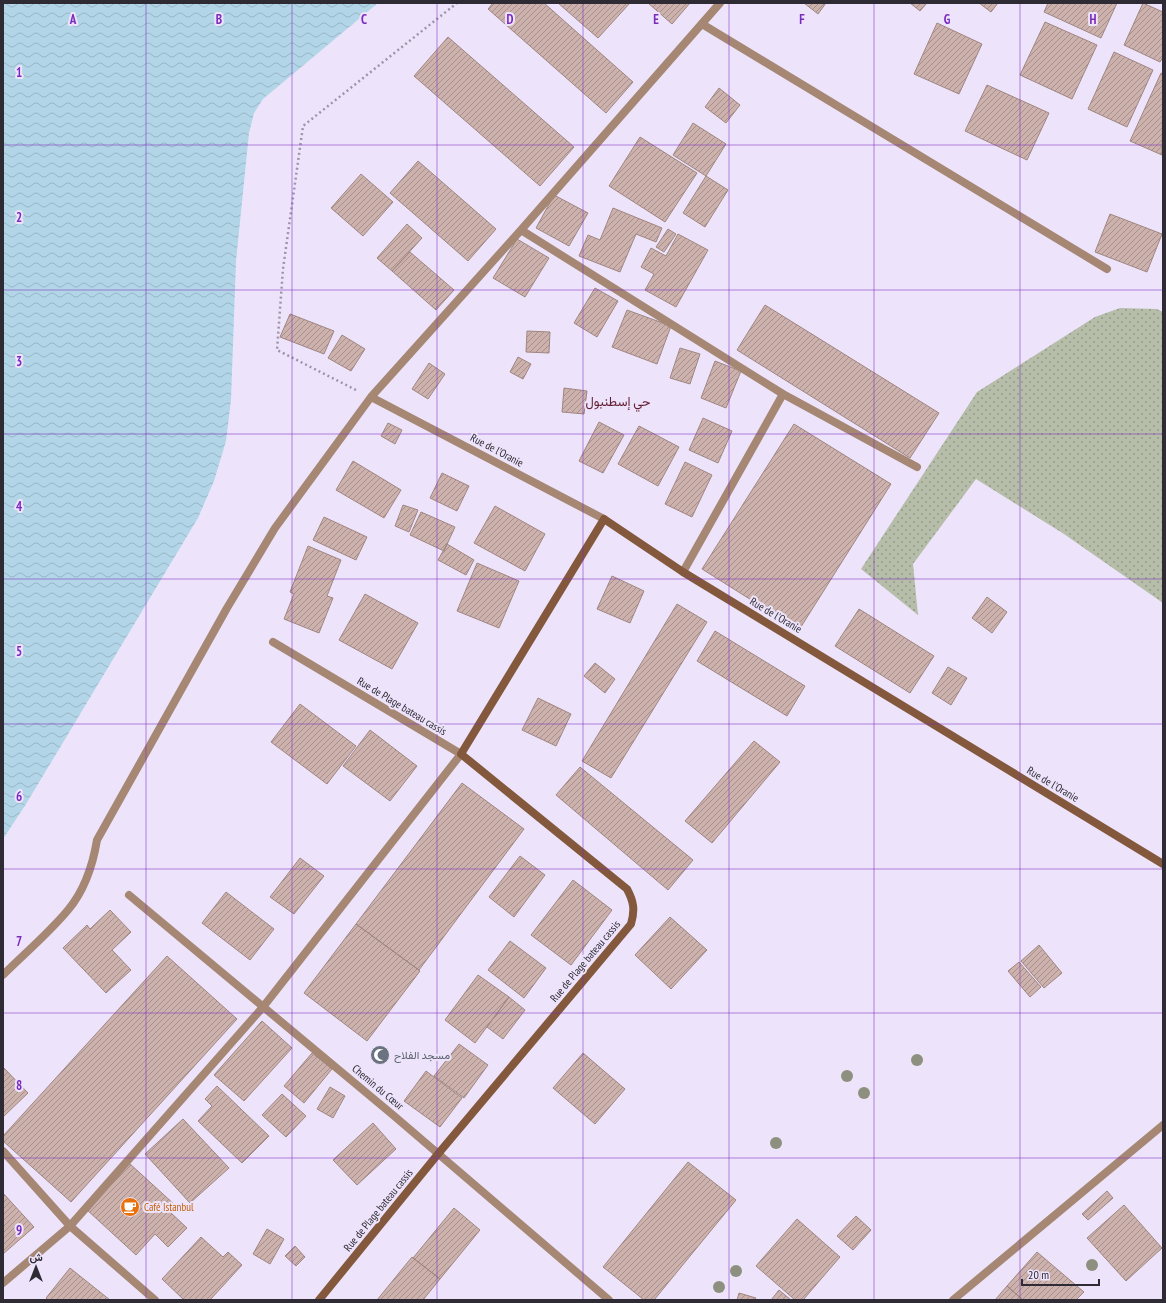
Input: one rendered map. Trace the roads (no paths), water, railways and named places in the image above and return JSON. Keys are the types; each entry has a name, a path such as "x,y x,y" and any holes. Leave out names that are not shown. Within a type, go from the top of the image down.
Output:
{"street":[{"path":"3,975 69,909 85,882 94,857 97,840 227,608 275,528 371,397 720,3"},
{"path":"702,24 1107,269"},
{"path":"520,230 783,394 917,467"},
{"path":"683,572 783,394"},
{"name":"Rue de l'Oranie","path":"371,397 604,519 683,572 1163,864"},
{"path":"3,1283 70,1226 263,1007 461,754 604,519"},
{"name":"Rue de Plage bateau cassis","path":"273,642 461,754 626,889 633,900 634,913 631,924 438,1154 319,1300"},
{"name":"Chemin du Cœur","path":"130,895 609,1300"},
{"path":"953,1300 1163,1125"},
{"path":"3,1151 70,1226 155,1300"}],"water":[{"path":"3,3 378,3 263,99 254,113 249,133 236,261 231,400 226,441 214,481 198,518 26,804 3,839"}],"place":[{"name":"مسجد الفلاح","path":"380,1055"},
{"name":"Café Istanbul","path":"130,1207"}],"district":[{"name":"حي إسطنبول","path":"618,401"}]}
